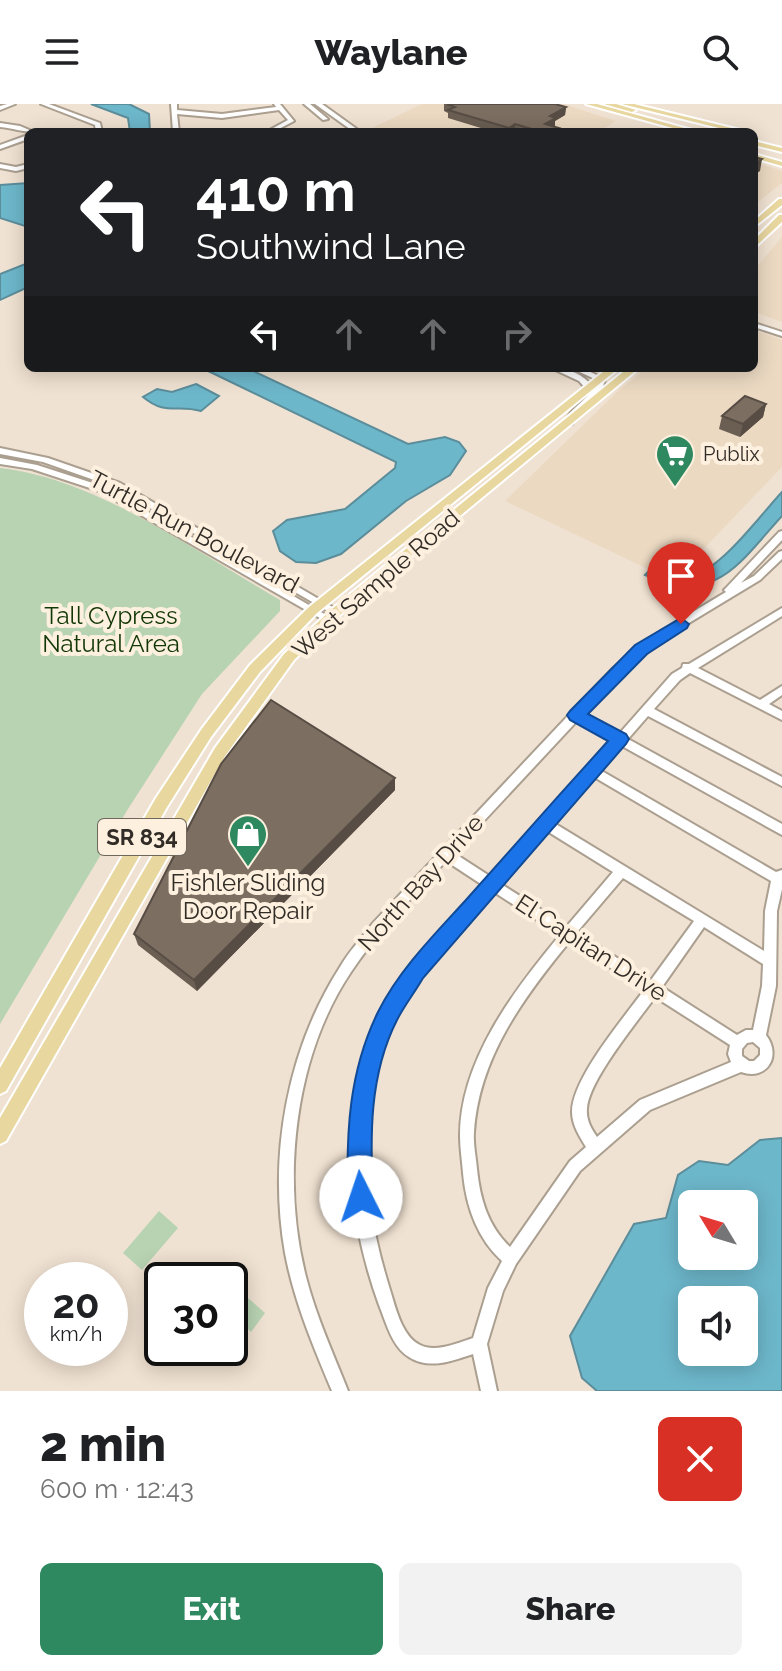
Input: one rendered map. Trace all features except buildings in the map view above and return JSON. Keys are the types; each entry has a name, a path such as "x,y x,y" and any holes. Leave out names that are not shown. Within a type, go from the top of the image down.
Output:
{"main road":[{"path":"579,104 654,128"},
{"path":"589,104 680,128"},
{"path":"607,104 698,128"},
{"path":"625,104 727,128"},
{"path":"758,136 782,142"},
{"path":"758,146 782,153"},
{"path":"758,157 782,164"},
{"path":"758,222 782,201"},
{"path":"758,241 782,217"},
{"name":"West Sample Road","path":"0,1085 196,745 237,688 268,652 317,607 609,372"},
{"name":"West Sample Road","path":"0,1135 220,752 268,683 332,616 629,372"},
{"path":"492,466 494,483"}],"street":[{"path":"0,108 12,104"},
{"path":"44,104 98,124 99,128"},
{"path":"174,104 176,128"},
{"path":"307,104 340,128"},
{"path":"318,104 352,128"},
{"path":"177,112 222,116 278,106 291,121 277,128"},
{"path":"0,125 24,131"},
{"path":"0,147 24,136"},
{"path":"0,166 24,167"},
{"path":"758,318 782,327"},
{"path":"758,326 782,334"},
{"path":"565,372 582,379 590,388"},
{"path":"569,422 571,412 599,391 601,379 584,372"},
{"name":"Turtle Run Boulevard","path":"0,451 45,460 117,485 332,616"},
{"name":"Turtle Run Boulevard","path":"0,461 34,467 102,489 317,607"},
{"name":"North Bay Drive","path":"717,602 782,534"},
{"name":"North Bay Drive","path":"340,1391 318,1342 300,1287 290,1233 288,1176 291,1135 301,1071 320,1017 344,972 377,927 576,715 641,650 757,578 782,554"},
{"path":"479,1344 431,1357 416,1353 403,1341 370,1250 358,1175 358,1134 373,1053 387,1016 416,971 687,667 782,611"},
{"path":"687,667 782,716"},
{"path":"760,705 782,690"},
{"path":"646,710 782,782"},
{"path":"576,715 782,830"},
{"path":"592,771 780,877 771,911 769,986 758,1039"},
{"path":"545,824 768,960"},
{"name":"El Capitan Drive","path":"445,854 736,1042"},
{"path":"511,1259 491,1242 477,1207 468,1168 467,1127 471,1091 484,1051 506,1014 620,872"},
{"path":"596,1148 581,1127 577,1109 583,1093 593,1073 701,921"},
{"path":"748,1036 758,1039 768,1053 766,1062 753,1068 743,1064 734,1051 736,1042 748,1036"},
{"path":"489,1391 479,1344 496,1288 511,1259 575,1166 619,1131 645,1105 743,1064"}],"shaded area":[{"path":"422,104 563,104 616,121 605,128 372,128"},
{"path":"758,163 782,171 782,183 758,202"},
{"path":"782,237 782,322 758,313 758,265"},
{"path":"758,331 782,340 782,467 673,581 505,501 620,389 642,372 758,372"}],"green space":[{"name":"Tall Cypress Natural Area","path":"0,468 72,486 144,520 280,600 280,611 202,694 128,809 0,1024"},
{"path":"159,1211 178,1228 149,1262 144,1262 142,1270 123,1253"},
{"path":"248,1298 265,1313 251,1332 248,1329"}],"water":[{"path":"91,104 129,104 149,114 150,128 129,128 128,118"},
{"path":"24,183 24,226 0,218 0,185"},
{"path":"24,265 24,289 0,300 0,274"},
{"path":"210,372 255,372 408,444 445,437 459,442 466,451 450,475 406,501 341,554 316,563 296,562 280,551 273,531 287,520 345,509 395,468 396,462"},
{"path":"196,384 219,396 201,411 165,408 143,397 157,389 172,392"},
{"path":"782,492 782,516 752,550 724,575 691,585 670,583 645,575 652,568 684,575 705,570 729,551"},
{"path":"782,1138 782,1391 597,1391 582,1378 570,1336 634,1224 666,1218 678,1175 699,1161 728,1165 760,1140"}],"place":[{"name":"Publix","path":"675,488"},
{"name":"Fishler Sliding Door Repair","path":"248,868"}],"route":[{"path":"361,1197 358,1134 363,1095 373,1053 387,1016 416,971 620,739 576,715 641,650 681,624"}]}
